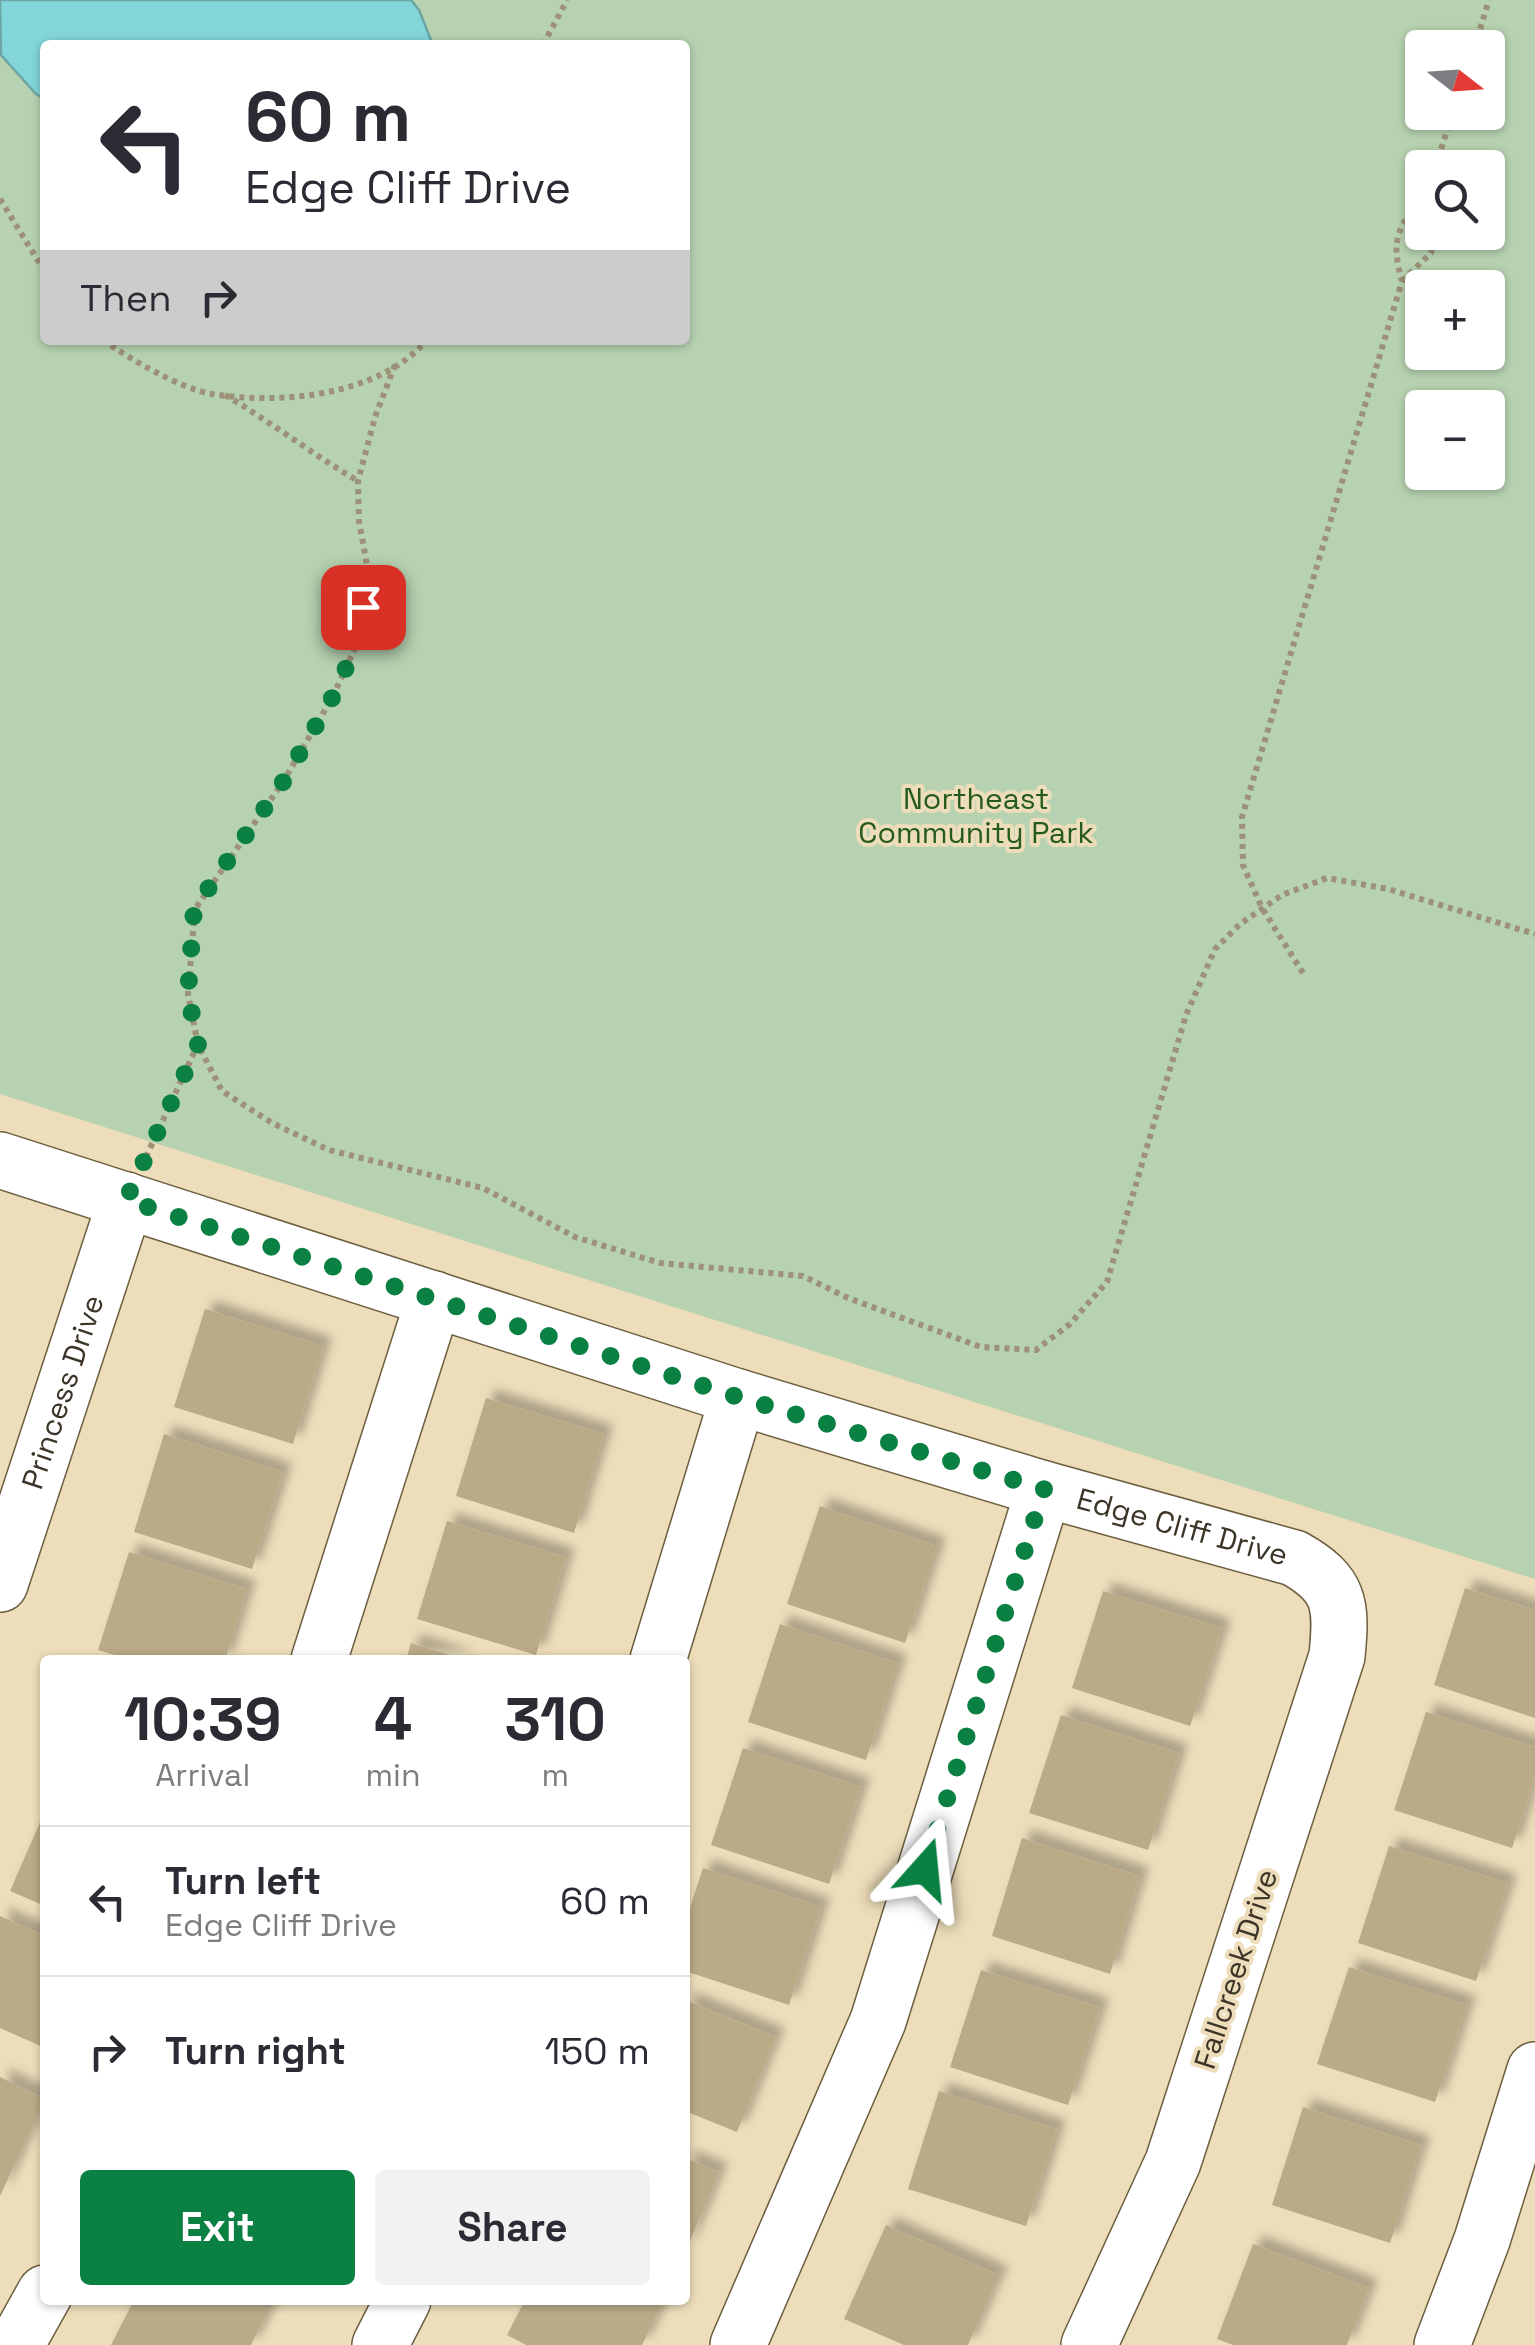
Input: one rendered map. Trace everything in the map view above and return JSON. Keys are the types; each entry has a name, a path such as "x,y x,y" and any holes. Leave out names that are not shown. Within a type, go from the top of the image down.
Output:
{"street":[{"name":"Edge Cliff Drive","path":"0,1160 738,1397 1044,1489 1294,1558 1329,1582"},
{"name":"Princess Drive","path":"0,1584 126,1200"},
{"path":"322,1655 434,1299"},
{"path":"660,1655 738,1397"},
{"path":"738,2345 878,2022 1044,1489"},
{"name":"Fallcreek Drive","path":"1089,2345 1173,2162 1338,1656 1340,1612 1329,1582"},
{"path":"1442,2345 1482,2240 1535,2070"},
{"path":"16,2345 40,2302"},
{"path":"380,2345 400,2305"}],"path":[{"path":"547,40 567,0"},
{"path":"1480,30 1489,0"},
{"path":"0,199 40,264"},
{"path":"1402,281 1394,252 1405,218"},
{"path":"1304,973 1262,908 1243,865 1242,817 1402,281 1432,250"},
{"path":"109,345 130,359 209,394 293,397 360,386 422,345"},
{"path":"395,364 374,417 358,481 359,521 368,571 357,644 332,698 283,782 194,909 188,994 198,1045 222,1091 272,1124 330,1150 483,1188 575,1237 660,1263 803,1276 848,1298 981,1347 1036,1350 1070,1324 1107,1282 1186,1015 1215,950 1240,924 1282,895 1326,878 1388,890 1535,934"},
{"path":"224,394 358,481"},
{"path":"126,1200 198,1045"}],"green space":[{"name":"Northeast Community Park","path":"0,0 1535,0 1535,1579 0,1094"}],"water":[{"path":"0,0 411,0 431,40 40,40 40,96 1,55"}],"building":[{"path":"205,1309 323,1346 293,1444 174,1407"},
{"path":"486,1398 604,1434 574,1533 456,1496"},
{"path":"164,1434 283,1472 252,1569 134,1532"},
{"path":"820,1506 937,1546 905,1643 787,1604"},
{"path":"447,1521 566,1557 536,1655 417,1619"},
{"path":"129,1552 247,1589 227,1655 114,1655 98,1650"},
{"path":"1465,1588 1535,1610 1535,1718 1434,1685"},
{"path":"1103,1591 1222,1628 1190,1726 1072,1688"},
{"path":"780,1624 898,1663 866,1760 748,1722"},
{"path":"411,1643 451,1655 407,1655"},
{"path":"1426,1712 1535,1747 1535,1777 1512,1848 1394,1810"},
{"path":"1061,1715 1179,1753 1148,1850 1029,1813"},
{"path":"743,1748 861,1787 829,1884 711,1845"},
{"path":"40,1822 40,1904 10,1891"},
{"path":"1022,1838 1140,1876 1110,1974 992,1936"},
{"path":"1389,1846 1508,1883 1476,1981 1358,1943"},
{"path":"703,1868 821,1907 789,2005 690,1973 690,1908"},
{"path":"0,1916 40,1934 40,2046 0,2028"},
{"path":"1349,1967 1467,2005 1435,2102 1317,2064"},
{"path":"981,1970 1100,2007 1068,2105 950,2067"},
{"path":"690,2002 776,2037 737,2132 690,2113"},
{"path":"0,2077 40,2097 40,2110 0,2196"},
{"path":"939,2091 1057,2129 1026,2226 908,2189"},
{"path":"1303,2107 1421,2145 1390,2243 1272,2205"},
{"path":"690,2160 719,2172 690,2241"},
{"path":"886,2225 999,2275 968,2345 904,2345 844,2319"},
{"path":"1253,2244 1369,2288 1347,2345 1233,2345 1217,2339"},
{"path":"131,2305 260,2305 269,2310 251,2345 111,2345"},
{"path":"522,2305 662,2305 642,2345 526,2345 507,2335"}],"route":[{"path":"363,607 357,644 332,698 283,782 194,909 188,994 198,1045 126,1200 738,1397 1044,1489 925,1869"}]}
